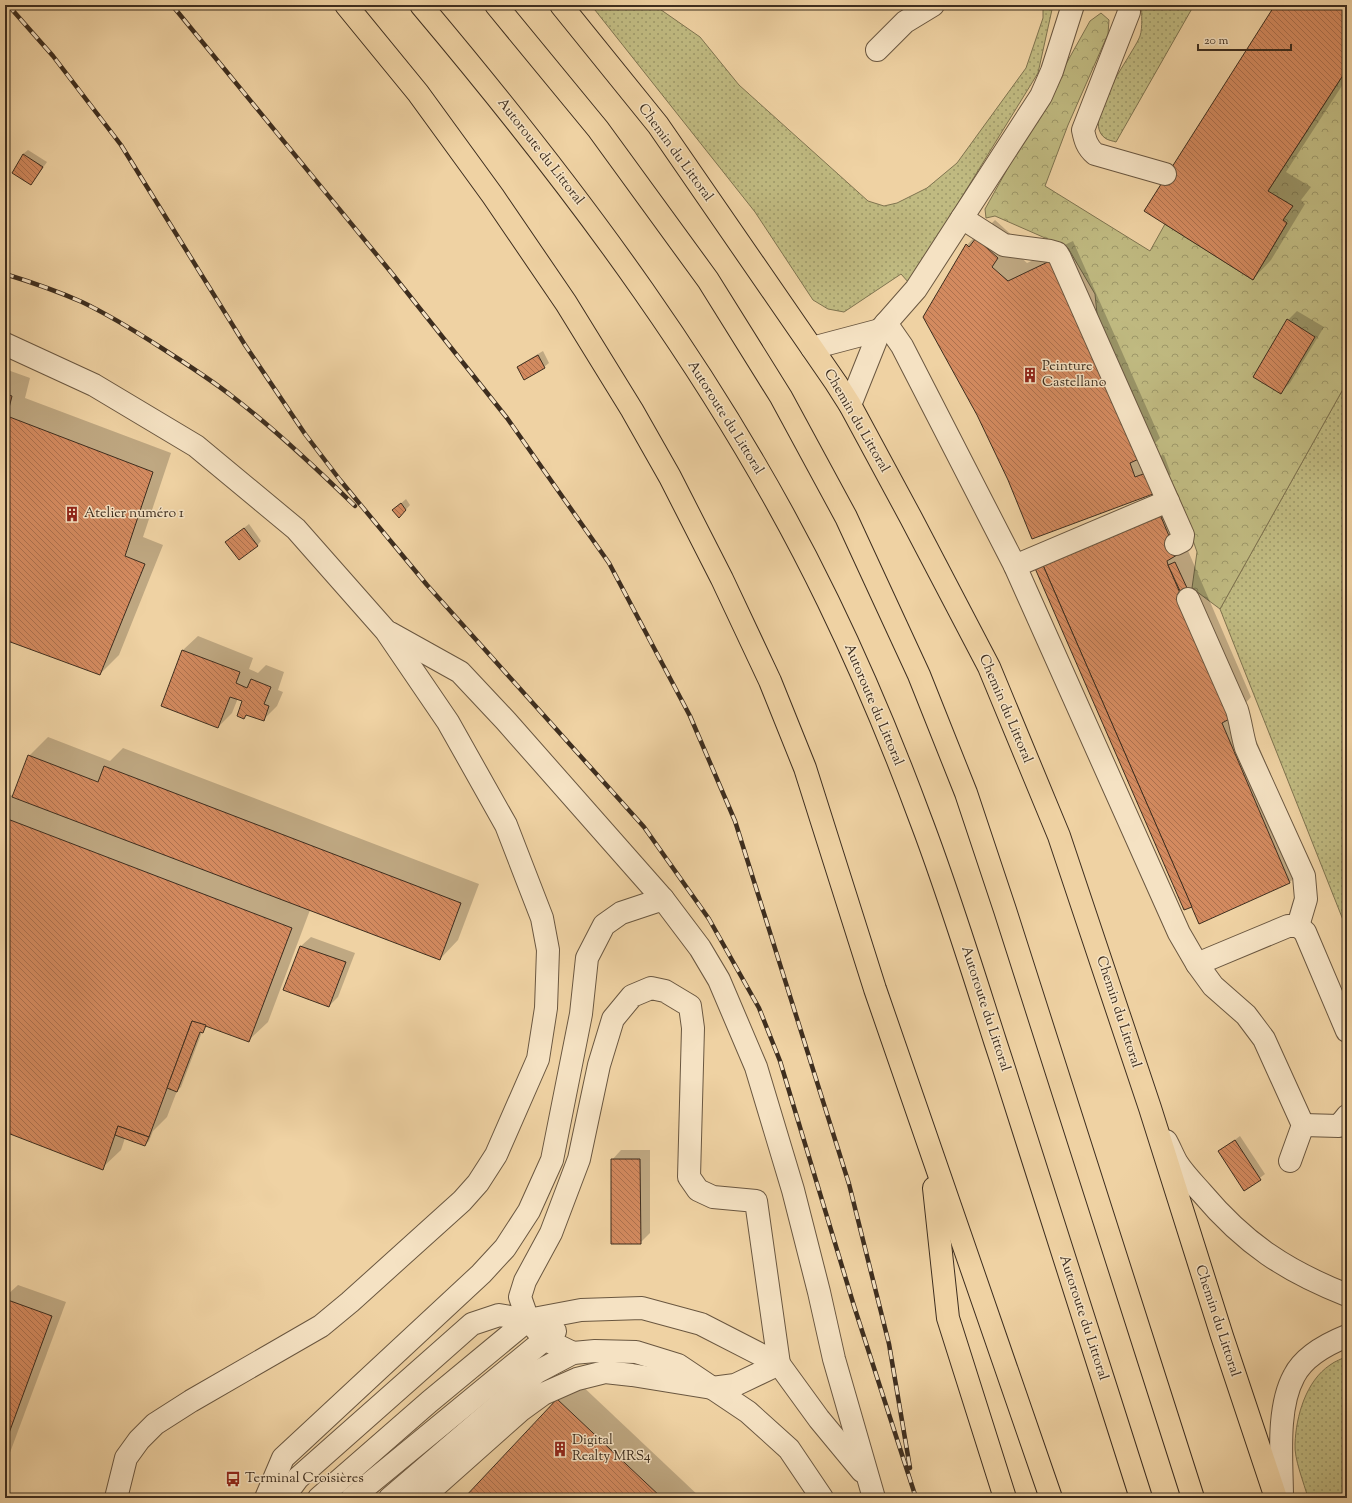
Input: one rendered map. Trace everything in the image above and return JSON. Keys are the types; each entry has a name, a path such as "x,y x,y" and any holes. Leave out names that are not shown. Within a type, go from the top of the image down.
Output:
{"main road":[{"path":"346,5 418,93 498,202 566,303 640,423 670,477 722,579 770,680 805,768 875,989 1051,1498"},
{"name":"Autoroute du Littoral","path":"421,5 543,154 675,337 734,429 787,520 829,603 877,710 921,819 960,930 1141,1498"},
{"path":"496,5 598,130 708,280 781,397 846,517 919,675 966,793 1005,910 1192,1498"},
{"name":"Chemin du Littoral","path":"561,5 658,125 850,404 989,667 1059,836 1150,1108 1215,1314 1276,1498"},
{"path":"930,1149 948,1318 1005,1498"}],"street":[{"path":"877,50 905,22 933,5"},
{"path":"850,404 883,327 916,289 1041,96 1052,71 1073,5"},
{"path":"1128,5 1129,12 1083,130 1085,140 1089,148 1095,154 1166,174"},
{"path":"962,218 1004,245 1050,251 1056,253 1060,258 1183,535 1182,541 1176,544"},
{"path":"812,348 883,327"},
{"path":"883,327 902,346 1015,566 1179,933 1197,964 1213,986 1246,1015 1264,1039 1303,1125 1290,1161"},
{"path":"5,344 94,385 196,446 296,529 386,631 448,722 506,824 542,918 548,950 546,1008 538,1059 496,1155 478,1183 462,1201 350,1302 321,1326 191,1401 155,1424 139,1440 126,1458 116,1498"},
{"path":"1015,566 1168,501"},
{"path":"1188,599 1237,710 1246,748 1304,876 1306,899 1298,926"},
{"path":"386,631 460,672 506,721 663,899 700,948 719,980 756,1067 793,1190 819,1292 830,1345 874,1498"},
{"path":"266,1498 283,1458 481,1274 505,1248 529,1211 552,1160 581,1014 587,958 604,925 621,913 663,899"},
{"path":"1197,964 1288,926 1298,926 1305,932 1347,1031"},
{"path":"573,1353 544,1339 528,1320 520,1296 525,1281 551,1233 579,1159 599,1065 613,1020 632,996 651,988 665,991 690,1006 693,1028 689,1177 698,1190 713,1197 756,1201 779,1364"},
{"path":"1150,1108 1178,1164 1226,1221 1250,1242 1282,1264 1305,1277 1347,1295"},
{"path":"1303,1125 1339,1126 1347,1116"},
{"path":"283,1498 298,1478 472,1324 499,1316 528,1320 581,1310 642,1308 702,1324 779,1364 819,1419 867,1476"},
{"path":"352,1498 581,1310"},
{"path":"319,1498 429,1402 528,1320"},
{"path":"1282,1498 1281,1445 1283,1413 1286,1395 1291,1382 1303,1364 1320,1349 1347,1336"},
{"path":"390,1498 537,1372 573,1353 595,1351 636,1352 678,1365 748,1412 789,1449 822,1498"},
{"path":"422,1498 521,1410 543,1394 577,1379 605,1372 712,1388 735,1385 779,1364"}],"green space":[{"path":"591,5 654,5 700,37 739,85 868,201 884,206 897,203 927,188 957,163 1026,68 1043,18 1043,5 1053,5 1038,73 909,283 901,274 844,312 828,309 813,300 755,212"},
{"path":"1142,5 1194,5 1116,142 1105,138 1099,129 1099,117 1110,87 1140,36"},
{"path":"1101,13 1109,20 1108,34 1068,125 1045,186 1150,251 1165,224 1253,280 1287,223 1283,220 1268,191 1347,69 1347,382 1220,609 1192,588 1197,552 1176,491 1100,343 1095,294 1068,248 995,216 986,218 985,209 1090,21"},
{"path":"1347,382 1347,930 1220,609"},
{"path":"1347,1356 1347,1498 1308,1498 1295,1450 1300,1411 1315,1380 1334,1362"}],"building":[{"path":"1275,5 1343,5 1347,7 1347,69 1268,191 1293,206 1283,220 1287,223 1253,280 1144,211"},
{"path":"23,154 43,167 31,185 12,173"},
{"name":"Peinture Castellano","path":"976,238 998,258 992,267 1008,281 1054,259 1141,458 1130,463 1135,477 1146,473 1153,494 1032,539 1008,480 977,415 923,317 966,244 969,247"},
{"path":"1287,319 1315,337 1281,394 1253,377"},
{"path":"538,355 545,368 524,380 517,367"},
{"name":"Atelier numéro 1","path":"5,394 12,396 7,416 153,472 125,556 145,564 100,675 5,640"},
{"path":"401,503 406,510 399,518 392,510"},
{"path":"1159,512 1177,555 1167,561 1168,565 1233,717 1222,723 1290,883 1199,924 1042,563"},
{"path":"244,528 258,546 239,560 225,542"},
{"path":"1175,562 1188,590 1181,593 1168,565"},
{"path":"1042,563 1192,907 1184,910 1034,566"},
{"path":"182,650 240,672 236,683 247,688 251,679 271,687 264,704 269,706 264,721 246,715 244,719 237,716 242,701 230,697 218,728 161,706"},
{"path":"28,755 98,782 104,766 461,903 440,960 12,797"},
{"path":"5,818 292,928 249,1042 192,1021 149,1137 118,1126 103,1170 5,1132"},
{"path":"300,946 346,962 329,1007 283,990"},
{"path":"192,1021 206,1025 203,1033 200,1032 177,1092 167,1088"},
{"path":"118,1126 149,1137 145,1146 115,1135"},
{"path":"1235,1140 1261,1180 1244,1191 1218,1151"},
{"path":"611,1159 640,1159 641,1244 611,1244"},
{"path":"5,1299 52,1316 5,1444"},
{"name":"Digital Realty MRS4","path":"557,1399 662,1498 464,1498"}],"railway":[{"path":"8,5 53,56 121,145 245,345 305,434 340,480 427,585 644,827 709,919 759,1008 780,1061 854,1306 916,1498"},
{"path":"172,5 390,271 507,418 609,563 690,716 735,821 849,1184 889,1344 910,1468"},
{"path":"5,274 54,290 82,302 131,329 188,365 224,390 265,423 355,506"}],"place":[{"name":"Peinture Castellano","path":"1030,375"},
{"name":"Atelier numéro 1","path":"72,514"},
{"name":"Digital Realty MRS4","path":"560,1449"},
{"name":"Terminal Croisières","path":"233,1479"}]}
